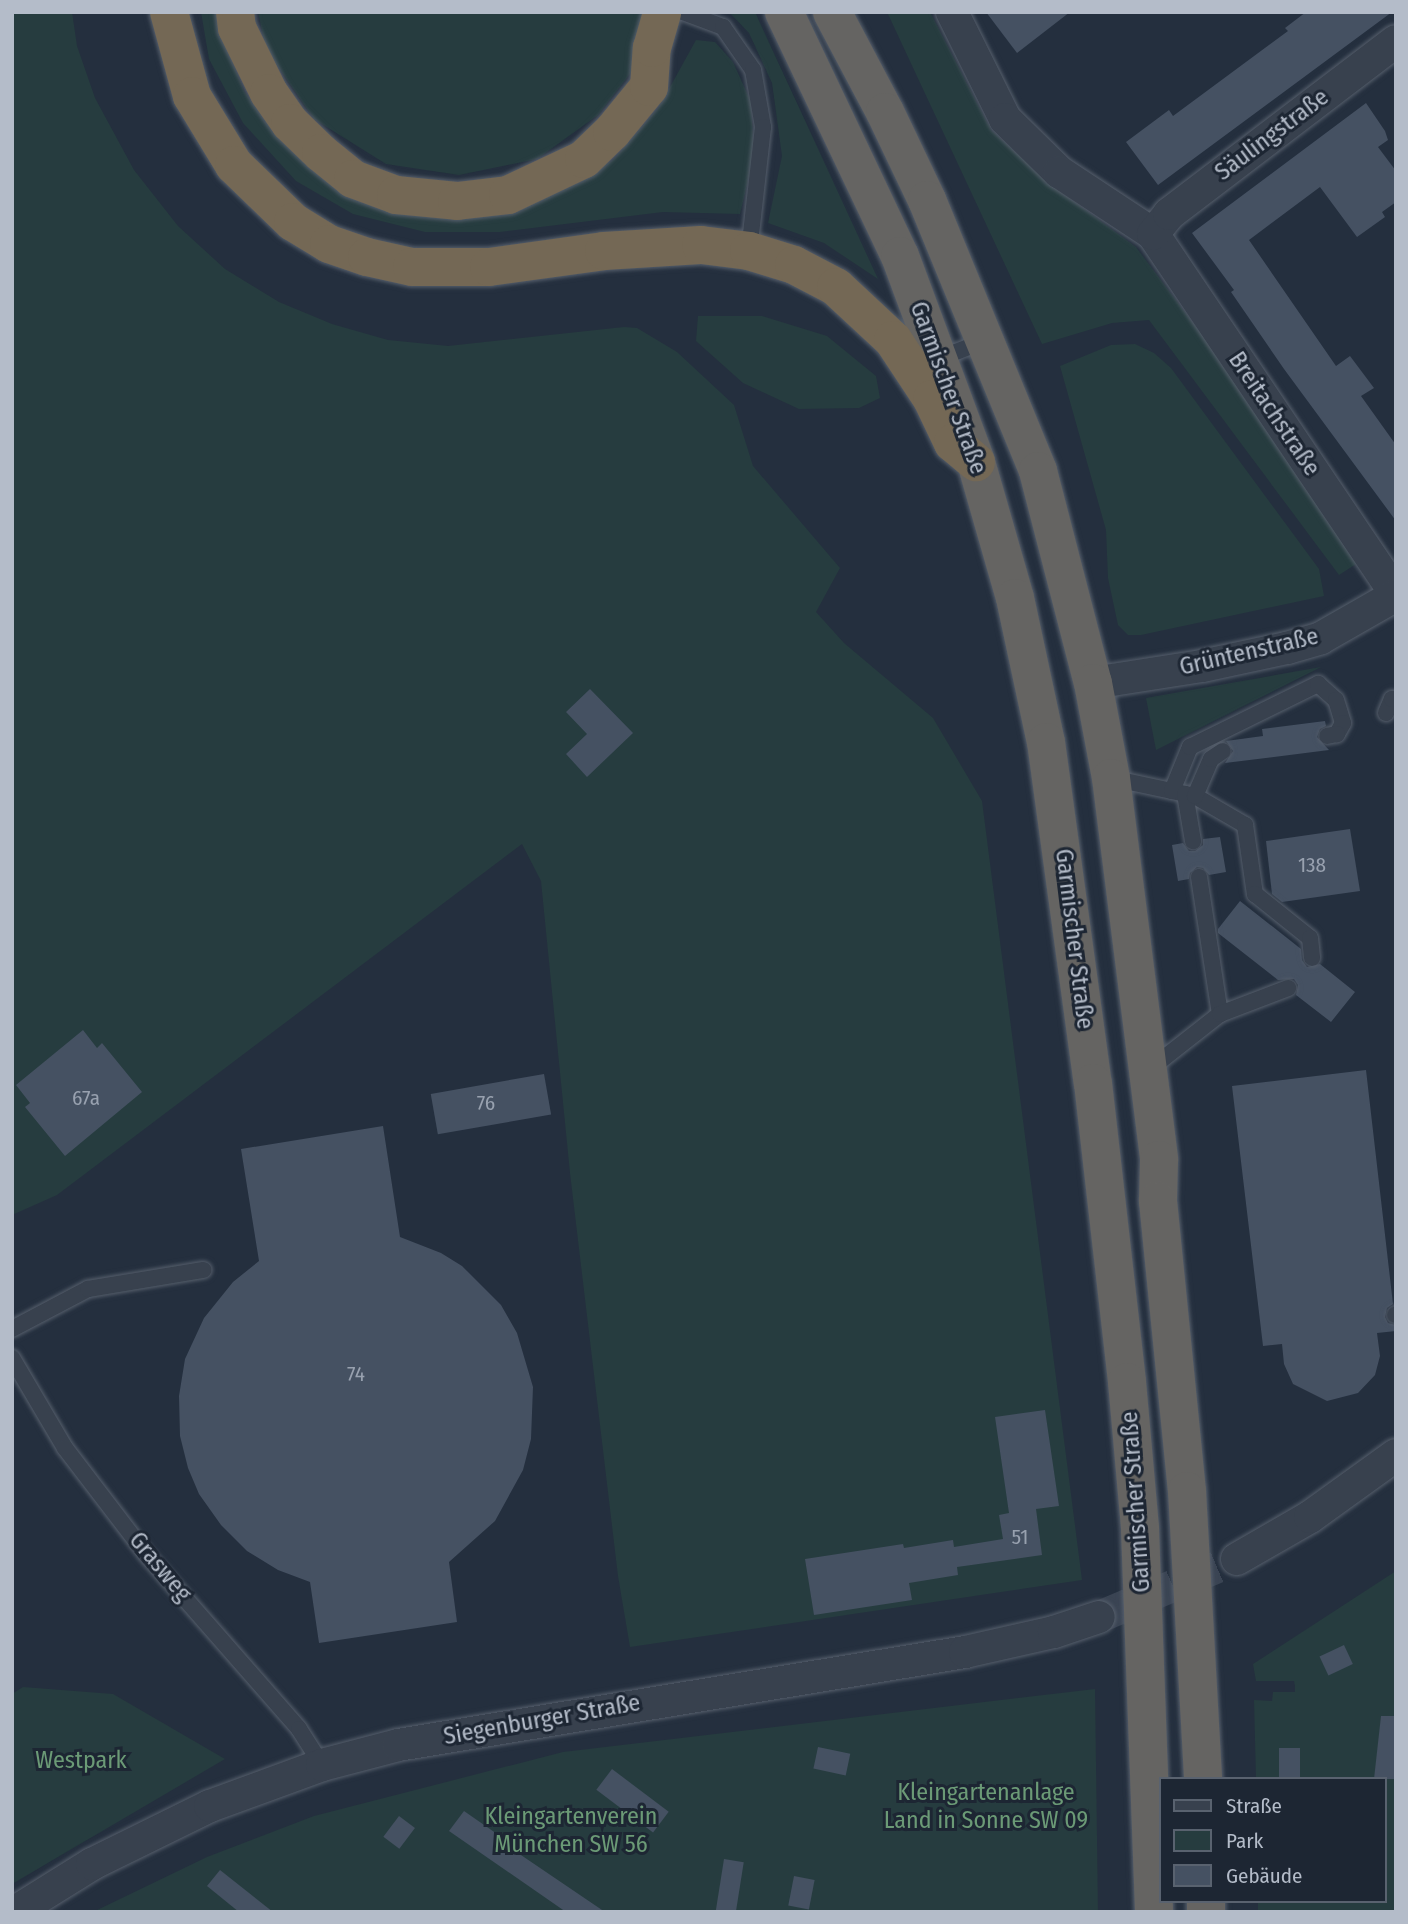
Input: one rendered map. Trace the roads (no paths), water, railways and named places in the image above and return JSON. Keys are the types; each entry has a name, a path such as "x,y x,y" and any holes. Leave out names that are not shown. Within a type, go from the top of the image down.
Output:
{"highway":[{"path":"169,12 192,96 234,164 259,192 293,222 329,244 412,267 489,267 604,251 701,245 749,251 794,265 836,287 893,340 932,399 953,443 976,462"},
{"path":"235,12 241,38 269,93 290,123 321,153 354,179 396,195 457,201 509,195 584,159 612,132 649,87 652,48 662,12"},
{"name":"Garmischer Straße","path":"784,12 900,256 976,462 1015,598 1046,742 1093,1083 1140,1529 1154,1912"},
{"name":"Garmischer Straße","path":"832,12 885,112 927,200 1038,471 1093,683 1111,778 1159,1160 1158,1201 1187,1491 1203,1777"}],"street":[{"path":"952,12 1005,119 1059,172 1153,234"},
{"name":"Säulingstraße","path":"1153,234 1169,214 1396,41"},
{"name":"Breitachstraße","path":"1153,234 1396,595"},
{"name":"Grüntenstraße","path":"1093,683 1202,666 1287,648 1321,638 1396,595"},
{"path":"1237,1559 1310,1517 1396,1455"},
{"name":"Siegenburger Straße","path":"15,1912 92,1864 149,1835 210,1806 322,1765 398,1745 483,1729 965,1652 1055,1632 1099,1617"}],"lane":[{"path":"683,12 723,27 753,70 763,127 749,251"},
{"path":"938,359 986,340"},
{"path":"1193,841 1184,794 1190,747 1318,684 1336,700 1343,723 1337,734 1327,736"},
{"path":"1386,713 1392,699 1396,699"},
{"path":"1184,794 1211,759 1223,751"},
{"path":"1111,778 1184,794 1245,825 1255,894 1310,938 1312,958"},
{"path":"1199,877 1220,1014"},
{"path":"1148,1070 1220,1014 1288,988"},
{"path":"12,1329 88,1289 203,1270"},
{"name":"Grasweg","path":"12,1358 65,1448 146,1554 291,1719 322,1765"}],"tunnel":[{"path":"1099,1617 1237,1559"}],"park label":[{"name":"Westpark","path":"81,1761"},
{"name":"Kleingartenanlage Land in Sonne SW 09","path":"986,1807"},
{"name":"Kleingartenverein München SW 56","path":"571,1831"}]}
